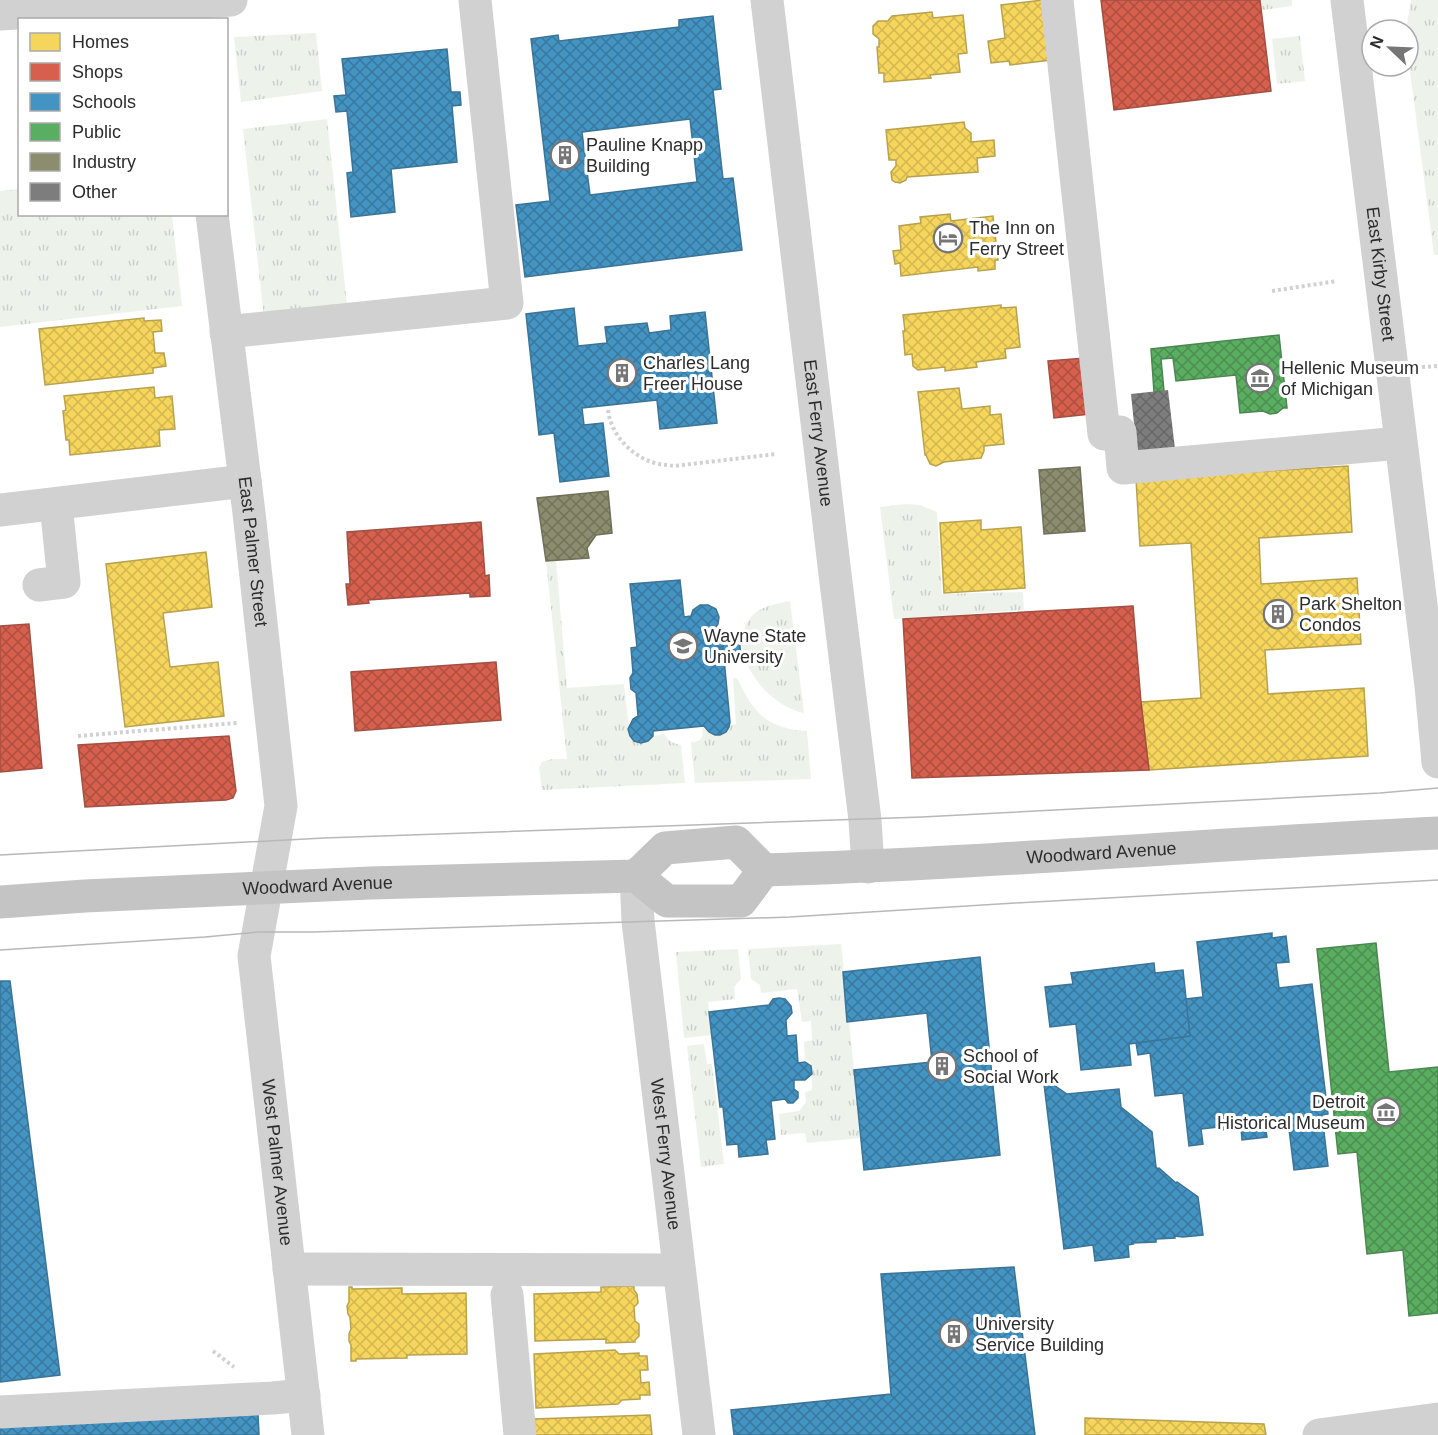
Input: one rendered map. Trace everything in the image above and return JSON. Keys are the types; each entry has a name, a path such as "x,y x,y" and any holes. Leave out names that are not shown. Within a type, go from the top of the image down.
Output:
{"main road":[{"name":"Woodward Avenue","path":"764,870 868,867 1438,833"},
{"path":"736,842 764,870 741,901 667,901 636,876 664,848 736,842"},
{"name":"Woodward Avenue","path":"0,902 370,883 636,876"}],"street":[{"path":"0,14 188,7 231,0"},
{"path":"226,332 507,303 475,0"},
{"name":"East Ferry Avenue","path":"767,0 864,810 868,867"},
{"path":"1057,0 1104,434 1120,432 1124,468 1400,443"},
{"name":"East Kirby Street","path":"1347,0 1431,686 1438,762"},
{"name":"East Palmer Street","path":"212,216 245,481 281,806 266,888"},
{"path":"0,510 245,481"},
{"path":"39,585 64,582 56,504"},
{"name":"West Ferry Avenue","path":"636,876 638,921 699,1435"},
{"name":"West Palmer Avenue","path":"266,888 254,956 308,1435"},
{"path":"289,1269 680,1270"},
{"path":"507,1294 520,1435"},
{"path":"0,1412 304,1395"},
{"path":"1319,1435 1438,1419"}],"path":[{"path":"1272,291 1337,281"},
{"path":"609,410 609,418 615,432 624,443 639,456 658,464 674,466 776,454"},
{"path":"78,736 237,723"}],"green space":[{"path":"1261,0 1292,0 1292,6 1262,10"},
{"path":"1411,0 1438,0 1438,255 1434,255 1411,78 1420,78 1420,18 1408,18"},
{"path":"316,33 322,91 241,102 234,37"},
{"path":"1300,36 1305,81 1277,84 1272,39"},
{"path":"327,119 348,314 264,318 243,129"},
{"path":"18,189 18,216 172,216 182,306 0,327 0,191"},
{"path":"920,505 937,512 942,594 1023,592 1024,610 894,619 880,507"},
{"path":"556,560 567,688 624,684 630,736 641,743 653,736 664,734 671,741 681,745 685,783 542,790 539,768 542,762 567,759 546,561"},
{"path":"790,601 804,713 790,709 764,689 746,661 742,646 744,631 755,613 769,606"},
{"path":"733,678 737,678 750,702 766,719 783,727 807,731 811,779 695,783 691,742 702,738 702,726 713,734 720,735 730,725 736,724"},
{"path":"841,944 861,1138 807,1143 805,1133 781,1135 779,1114 799,1111 806,1102 805,1092 812,1090 811,1061 805,1060 804,1042 812,1040 811,1021 802,1022 797,989 761,993 760,985 751,979 748,949"},
{"path":"738,949 741,979 734,987 735,999 708,1002 712,1035 684,1038 676,952"},
{"path":"704,1044 707,1064 712,1064 724,1164 701,1167 687,1046"}],"building: Homes":[{"path":"1043,0 1051,60 1010,65 1009,61 991,63 988,41 1005,38 1001,5"},
{"path":"932,12 933,18 963,15 967,53 958,54 960,72 930,75 931,78 884,82 884,73 879,73 877,47 879,47 879,39 873,34 873,26 878,21 888,21 892,16"},
{"path":"964,122 965,128 971,133 971,142 994,140 995,156 977,158 978,172 907,177 900,183 892,180 891,172 896,166 896,160 889,160 886,130"},
{"name":"The Inn on Ferry Street","path":"950,214 951,221 993,216 998,260 995,260 995,269 978,271 978,267 901,276 900,263 895,264 893,251 901,250 899,226 921,223 920,217"},
{"path":"1001,305 1001,308 1016,307 1020,347 1005,349 1006,358 976,362 977,367 945,371 945,367 918,370 913,366 912,354 905,355 903,315"},
{"path":"144,318 144,321 161,320 162,331 153,332 155,353 164,353 166,366 153,368 153,373 45,385 39,329"},
{"path":"154,387 155,398 172,396 175,429 159,430 160,446 70,455 63,411 66,410 64,396"},
{"path":"959,388 962,409 990,406 990,415 1001,414 1004,444 984,446 981,458 944,462 936,466 930,464 925,455 918,392"},
{"name":"Park Shelton Condos","path":"1348,466 1352,532 1259,538 1261,584 1357,578 1361,644 1265,650 1268,694 1364,688 1368,756 1149,770 1141,702 1201,698 1191,543 1140,546 1136,479"},
{"path":"981,520 981,530 1021,527 1025,588 944,593 940,523"},
{"path":"206,552 212,607 163,613 170,667 218,662 224,716 125,727 106,564"},
{"path":"634,1286 638,1303 634,1307 635,1321 639,1324 639,1336 635,1342 606,1343 606,1339 535,1341 534,1294 601,1292 601,1287"},
{"path":"349,1287 352,1289 402,1288 402,1294 466,1293 467,1354 407,1355 407,1358 351,1361 349,1334 351,1329 347,1306"},
{"path":"615,1350 619,1354 639,1353 639,1356 647,1356 648,1370 640,1370 641,1383 649,1382 650,1395 640,1395 640,1399 622,1400 618,1404 536,1408 534,1354"},
{"path":"650,1415 652,1435 535,1435 534,1419"},
{"path":"1085,1418 1264,1424 1266,1435 1085,1435"}],"building: Shops":[{"path":"1101,0 1260,0 1271,91 1114,110"},
{"path":"1085,358 1090,414 1054,418 1048,361"},
{"path":"481,522 485,576 489,575 490,596 470,597 470,593 368,600 369,603 348,605 346,584 350,584 347,532"},
{"path":"1133,606 1149,770 912,778 903,619"},
{"path":"29,624 42,768 0,772 0,626"},
{"path":"496,662 501,720 355,731 351,672"},
{"path":"229,736 236,791 233,798 85,807 78,745"}],"building: Schools":[{"name":"Pauline Knapp Building","path":"713,16 721,89 713,90 723,179 733,178 742,250 525,277 516,205 550,201 531,39 558,35 559,41 679,27 679,20","holes":["690,119 697,182 590,195 582,132"]},
{"path":"447,49 451,92 460,92 461,105 452,106 457,162 391,169 395,212 351,217 347,173 353,172 347,111 336,112 334,96 346,95 342,59"},
{"name":"Charles Lang Freer House","path":"574,308 578,346 607,343 605,327 647,323 649,333 671,330 670,316 705,312 717,423 660,429 657,400 582,408 584,425 603,423 609,476 560,482 554,433 539,435 526,314"},
{"path":"680,580 684,617 691,616 693,610 700,605 708,605 716,609 719,617 718,624 710,632 711,640 722,638 729,727 720,735 709,732 704,726 653,731 653,736 648,741 641,743 634,741 628,729 633,719 638,716 636,693 631,689 630,678 633,673 631,648 637,647 630,584"},
{"path":"739,636 741,657 724,658 722,638"},
{"path":"1272,933 1272,938 1286,936 1289,962 1276,963 1279,988 1312,984 1328,1114 1322,1115 1328,1166 1294,1170 1288,1121 1265,1124 1267,1137 1242,1140 1241,1128 1201,1129 1203,1144 1189,1146 1183,1093 1155,1096 1150,1053 1138,1055 1136,1043 1190,1036 1186,999 1203,997 1197,942"},
{"name":"School of Social Work","path":"980,957 1000,1155 864,1170 854,1070 932,1062 927,1013 847,1022 843,972"},
{"path":"1154,963 1155,973 1183,970 1190,1036 1129,1044 1131,1065 1081,1070 1076,1024 1050,1027 1045,987 1073,984 1071,973"},
{"path":"0,981 10,981 60,1375 0,1382"},
{"path":"773,999 785,999 791,1006 792,1013 786,1020 787,1036 796,1035 798,1063 805,1062 811,1066 812,1074 805,1080 794,1080 794,1089 798,1092 798,1098 793,1103 788,1103 785,1099 771,1101 775,1139 766,1140 768,1154 739,1157 738,1144 727,1145 723,1107 720,1107 709,1012 769,1005"},
{"path":"1051,1083 1067,1094 1119,1089 1121,1107 1152,1132 1156,1167 1198,1197 1203,1235 1174,1236 1175,1238 1156,1239 1156,1242 1132,1243 1128,1245 1129,1257 1095,1261 1093,1245 1064,1249 1044,1084"},
{"name":"University Service Building","path":"1014,1267 1035,1435 734,1435 731,1410 891,1394 881,1274"},
{"path":"258,1414 259,1435 0,1435 0,1426"}],"building: Public":[{"name":"Hellenic Museum of Michigan","path":"1279,335 1287,408 1277,413 1270,414 1263,411 1240,413 1236,375 1176,381 1173,358 1161,359 1164,391 1154,392 1151,349"},
{"name":"Detroit Historical Museum","path":"1376,943 1389,1072 1438,1067 1438,1313 1409,1316 1403,1250 1367,1254 1357,1152 1338,1154 1317,949"}],"building: Industry":[{"path":"1080,467 1085,531 1044,534 1039,470"},
{"path":"608,491 612,533 596,535 587,548 589,558 546,561 537,498"}],"building: Other":[{"path":"1168,390 1175,449 1137,453 1131,394"}],"tram line":[{"path":"0,855 324,838 922,817 1438,788"},
{"path":"0,950 258,932 790,917 1438,880"}],"place":[{"name":"Pauline Knapp Building","path":"565,155"},
{"name":"The Inn on Ferry Street","path":"948,238"},
{"name":"Charles Lang Freer House","path":"622,373"},
{"name":"Hellenic Museum of Michigan","path":"1260,378"},
{"name":"Park Shelton Condos","path":"1278,614"},
{"name":"Wayne State University","path":"683,646"},
{"name":"School of Social Work","path":"942,1066"},
{"name":"Detroit Historical Museum","path":"1386,1112"},
{"name":"University Service Building","path":"954,1334"}]}
